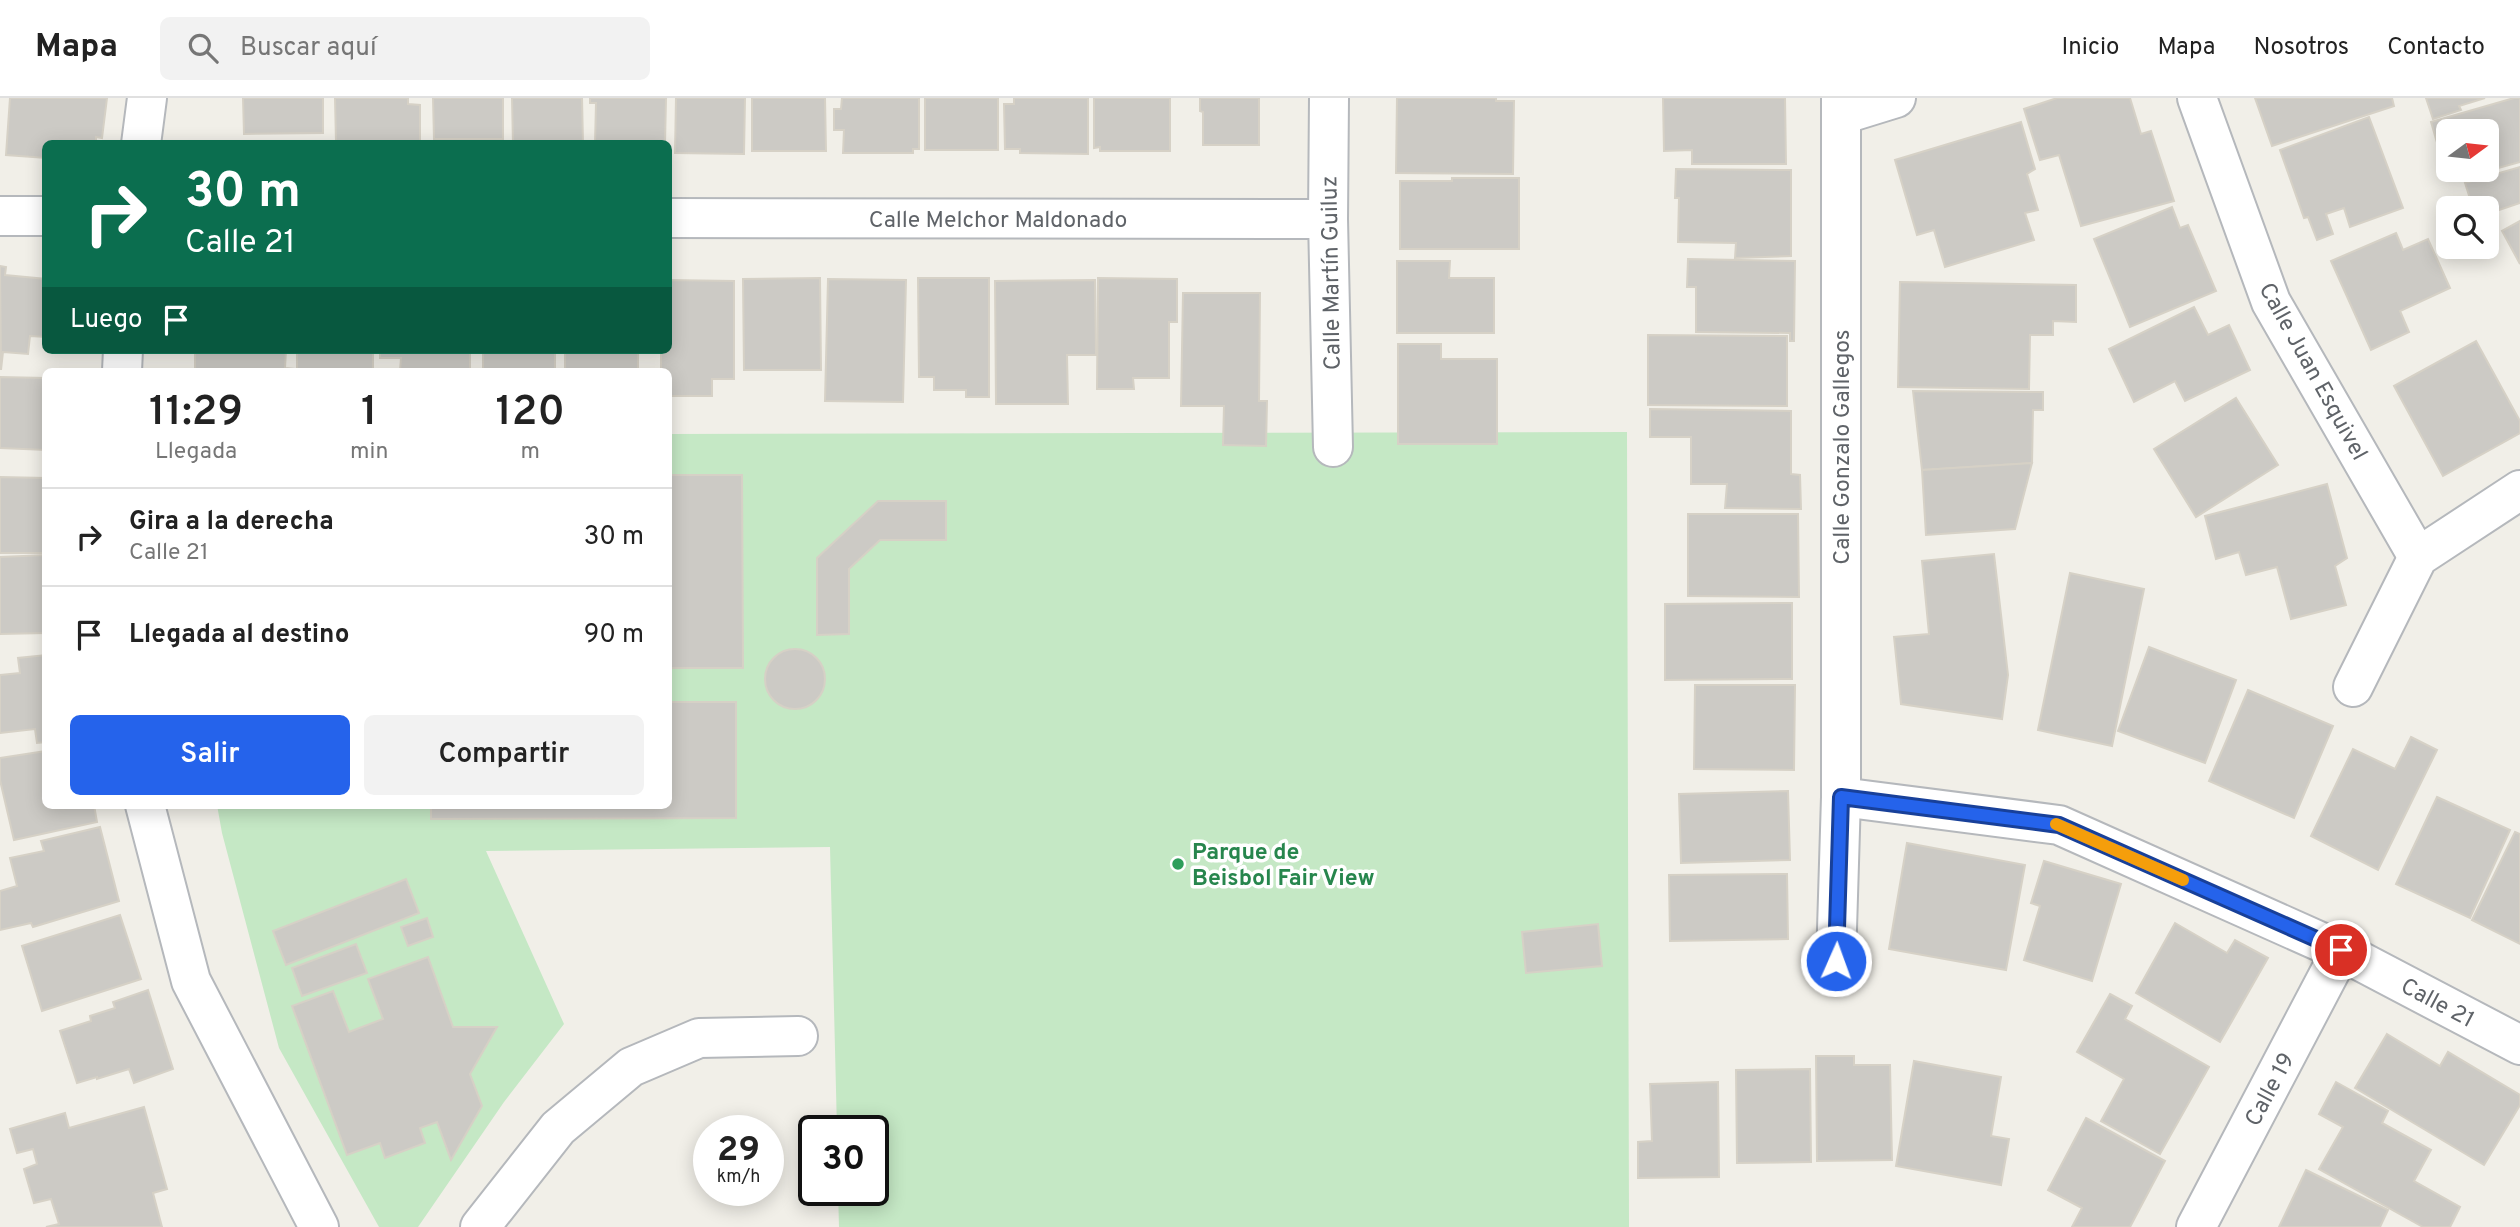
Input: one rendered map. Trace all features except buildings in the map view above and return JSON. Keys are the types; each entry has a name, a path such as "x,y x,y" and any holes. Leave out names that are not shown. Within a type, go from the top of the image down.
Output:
{"street":[{"path":"142,140 147,98"},
{"name":"Calle Martín Guiluz","path":"1329,98 1332,447"},
{"path":"1841,106 1896,98"},
{"name":"Calle Juan Esquivel","path":"2197,98 2272,302 2418,557"},
{"name":"Calle Gonzalo Gallegos","path":"1836,961 1841,797 1841,106"},
{"path":"0,216 42,216"},
{"name":"Calle Melchor Maldonado","path":"672,218 1328,219"},
{"path":"2353,687 2418,557 2520,490"},
{"name":"Calle 21","path":"1841,797 2059,825 2341,950 2520,1045"},
{"path":"146,809 191,981 319,1227"},
{"name":"Calle 19","path":"2196,1227 2341,950"},
{"path":"480,1227 558,1128 631,1067 699,1038 798,1036"}],"green space":[{"path":"1627,432 1629,1227 839,1227 838,1206 889,1206 889,1115 837,1115 830,847 486,851 564,1024 504,1102 418,1227 379,1227 279,1048 218,809 672,809 672,434"}],"slow traffic":[{"path":"2056,824 2183,880"}],"place":[{"name":"Parque de Beisbol Fair View","path":"1178,864"}],"route":[{"path":"1836,961 1841,797 2059,825 2341,950"}]}
